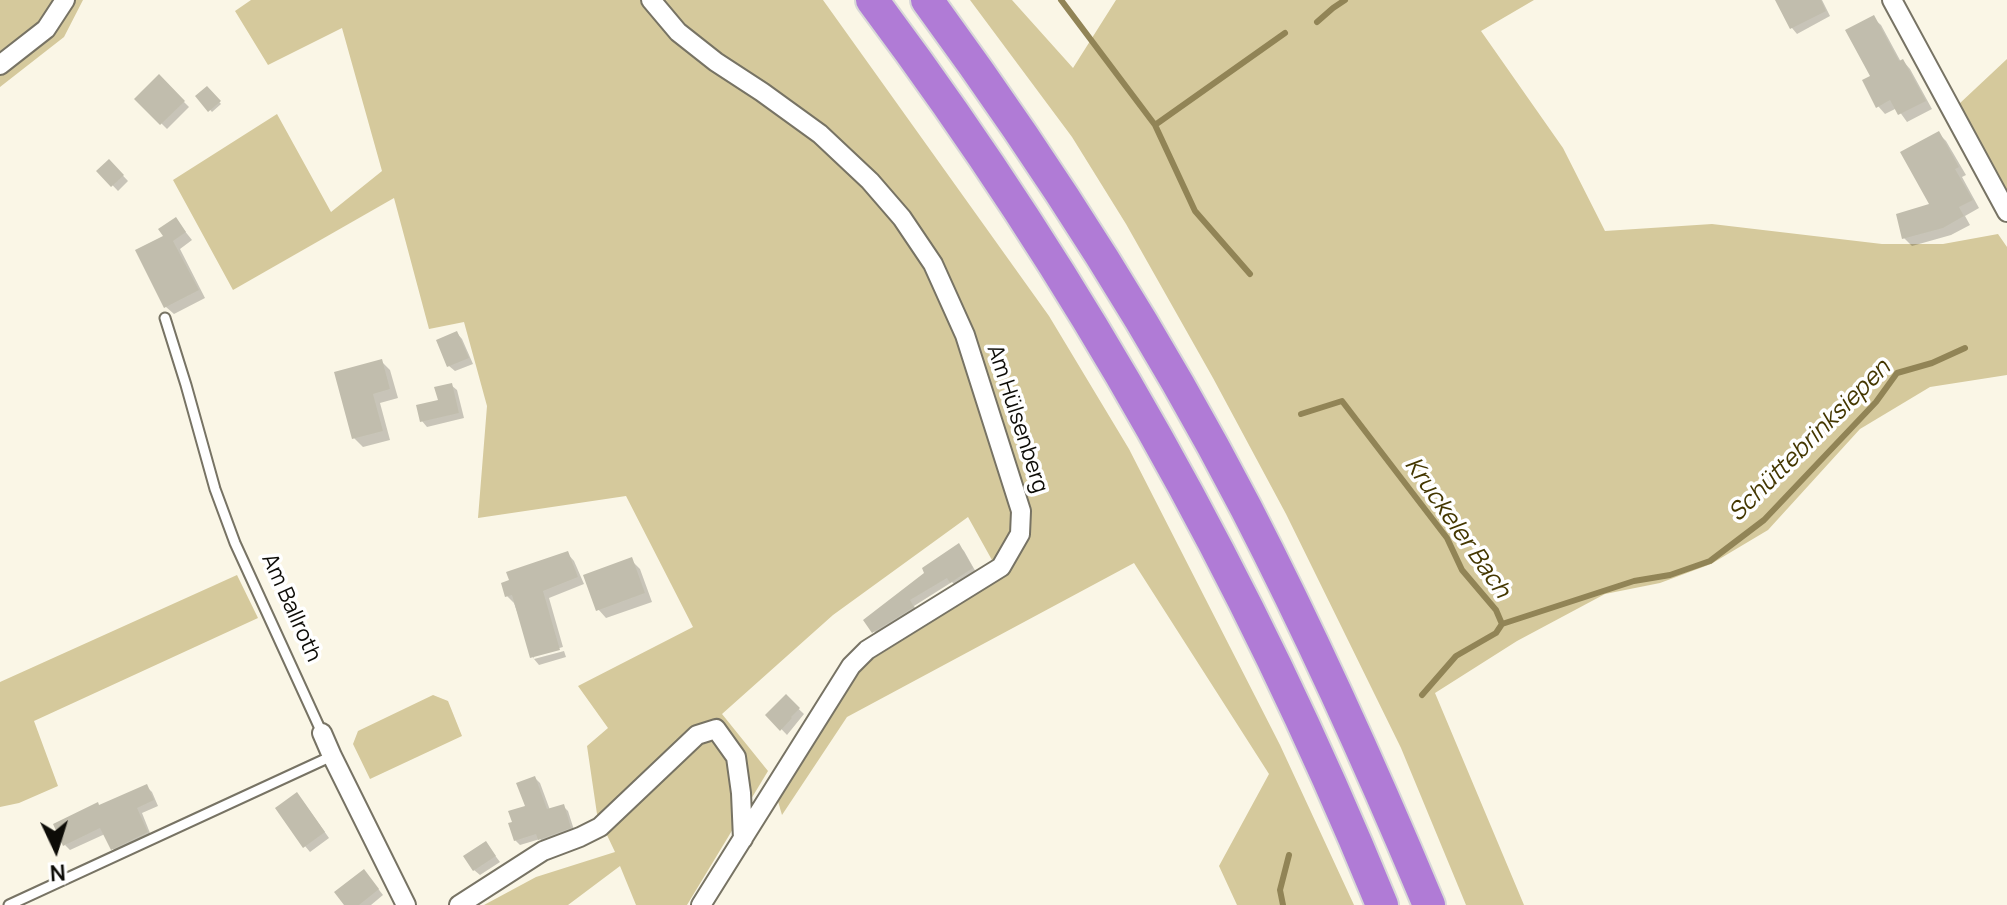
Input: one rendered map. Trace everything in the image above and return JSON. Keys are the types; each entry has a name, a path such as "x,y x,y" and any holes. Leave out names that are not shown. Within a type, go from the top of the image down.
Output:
{"highway":[{"path":"872,0 944,98 1040,242 1148,422 1263,641 1382,905"},
{"path":"927,0 1059,192 1183,393 1302,621 1357,738 1429,905"}],"street":[{"path":"0,65 46,29 65,0"},
{"name":"Am Hülsenberg","path":"651,0 678,32 706,55 820,134 870,181 902,218 933,264 965,335 1021,511 1020,534 1001,567 867,650 851,666 701,905"},
{"path":"1892,0 2007,212"},
{"path":"459,905 543,851 600,827 697,735 716,729 736,757 743,839"},
{"name":"Am Ballroth","path":"322,733 406,905"}],"lane":[{"name":"Am Ballroth","path":"165,318 215,489 235,543 322,733"},
{"path":"9,905 332,756"}],"shaded area":[{"path":"0,0 83,0 64,37 0,87"},
{"path":"251,0 823,0 1049,316 1129,449 1280,745 1354,905 1237,905 1219,866 1269,774 1134,563 847,717 782,815 777,798 855,670 1002,578 968,517 833,615 722,714 768,771 687,905 636,905 620,866 568,905 484,905 536,877 615,852 597,814 587,746 608,728 578,686 693,627 626,496 478,518 487,406 464,322 429,329 394,198 233,290 173,180 277,114 331,212 382,171 342,28 268,65 235,11"},
{"path":"970,0 1012,0 1073,68 1116,0 1534,0 1481,31 1563,148 1605,231 1712,224 1882,244 1943,244 1998,234 2007,247 2007,375 1930,387 1860,429 1768,530 1711,564 1660,583 1605,594 1517,641 1435,693 1524,905 1466,905 1401,748 1286,514 1213,378 1126,224 1072,137"},
{"path":"2007,59 2007,196 1959,104"},
{"path":"237,575 258,618 34,721 58,786 19,803 0,807 0,682"},
{"path":"433,695 448,701 462,736 370,779 353,744 358,731"}],"building":[{"path":"1775,0 1821,0 1826,11 1790,29"},
{"path":"1874,15 1899,61 1903,59 1926,101 1898,115 1890,100 1876,108 1862,80 1870,76 1845,30"},
{"path":"159,74 185,101 160,125 134,99"},
{"path":"207,86 221,101 208,112 195,96"},
{"path":"1939,131 1959,167 1955,169 1973,200 1959,207 1964,216 1943,228 1902,239 1896,214 1929,204 1900,152"},
{"path":"109,159 124,175 111,187 96,171"},
{"path":"176,217 186,232 173,241 199,290 164,308 135,250 163,236 158,229"},
{"path":"457,331 469,358 447,367 436,340"},
{"path":"382,359 390,389 373,394 383,431 352,439 334,372"},
{"path":"452,383 459,413 420,422 416,405 438,400 434,387"},
{"path":"959,543 973,568 950,583 947,578 910,600 914,607 872,633 863,620 924,573 922,568"},
{"path":"568,551 578,577 543,591 560,650 530,658 512,595 505,597 501,583 509,580 506,572"},
{"path":"632,557 645,593 596,611 583,575"},
{"path":"786,694 800,708 780,731 765,715"},
{"path":"535,776 547,809 564,804 571,828 538,840 536,834 514,841 508,811 525,806 516,783"},
{"path":"147,784 154,800 137,808 148,832 111,850 100,828 63,846 53,824 98,802 99,805"},
{"path":"297,792 325,832 303,848 275,808"},
{"path":"486,841 496,856 473,871 463,856"},
{"path":"364,869 379,889 359,905 344,905 334,892"}],"waterway":[{"name":"Kruckeler Bach","path":"1061,0 1155,125 1195,211 1250,274"},
{"path":"1317,22 1345,0"},
{"path":"1155,125 1285,33"},
{"name":"Schüttebrinksiepen","path":"1502,624 1634,581 1670,575 1710,561 1764,520 1876,402 1897,373 1932,363 1965,348"},
{"name":"Kruckeler Bach","path":"1301,414 1342,401 1447,538 1462,570 1496,610 1502,624 1496,633 1456,656 1422,695"},
{"name":"Kruckeler Bach","path":"1283,905 1280,890 1289,855"}]}
